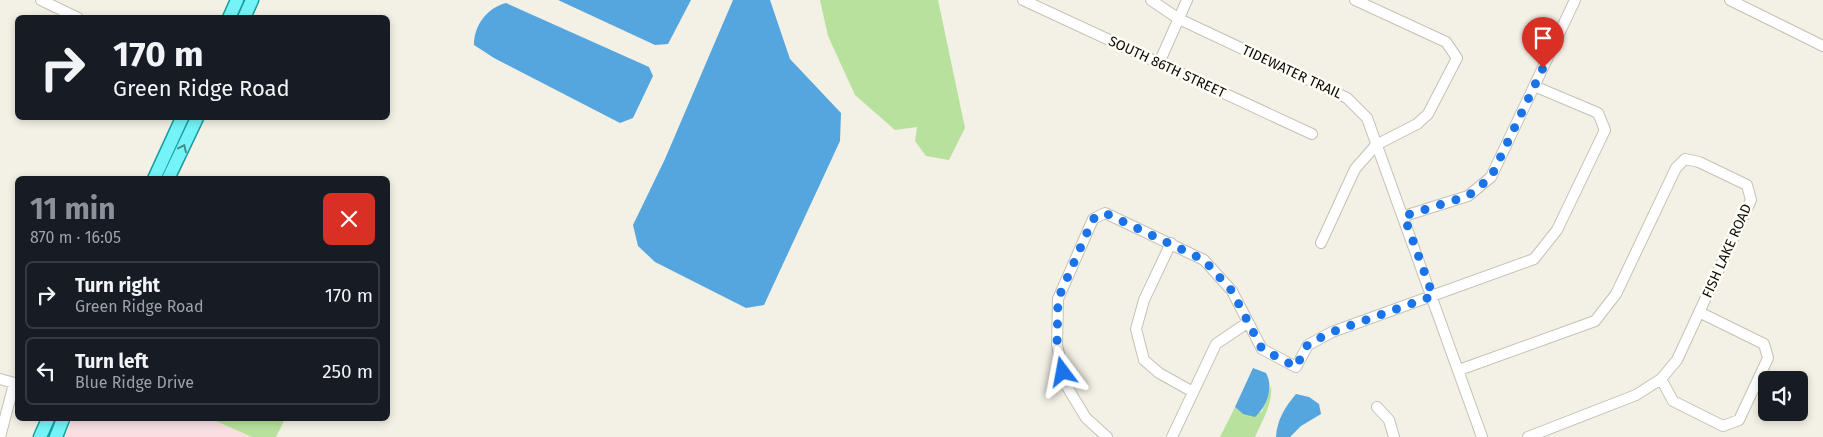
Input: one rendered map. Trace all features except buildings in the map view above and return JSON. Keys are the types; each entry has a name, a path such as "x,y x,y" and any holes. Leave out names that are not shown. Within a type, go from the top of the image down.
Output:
{"main road":[{"path":"230,15 237,0"},
{"path":"245,15 252,0"},
{"path":"155,176 181,120"},
{"path":"169,176 196,120"},
{"path":"40,437 47,421"},
{"path":"56,437 62,421"}],"street":[{"path":"41,0 72,15"},
{"name":"SOUTH 86TH STREET","path":"1023,0 1312,134"},
{"name":"TIDEWATER TRAIL","path":"1152,0 1179,19 1347,98 1367,118 1433,296 1482,437"},
{"path":"1158,63 1188,0"},
{"path":"1321,243 1354,169 1376,145 1417,124 1428,114 1457,58 1446,42 1355,0"},
{"path":"1404,216 1468,196 1491,177 1575,0"},
{"path":"1730,0 1823,46"},
{"path":"1107,437 1086,418 1066,385 1057,345 1058,299 1093,219 1105,213 1204,260 1232,291 1262,349 1296,367 1308,344 1332,332 1534,258 1561,221 1605,130 1598,113 1534,86"},
{"name":"FISH LAKE ROAD","path":"1459,370 1595,321 1616,294 1676,168 1685,159 1700,162 1747,185 1751,200 1677,360 1661,380 1636,395 1528,437"},
{"path":"1171,243 1144,300 1136,329 1144,360 1159,373 1193,392"},
{"path":"1661,380 1673,402 1723,426 1739,420 1768,358 1764,344 1699,312"},
{"path":"1172,437 1216,344 1247,323"},
{"path":"0,379 15,386"},
{"path":"0,437 15,389"},
{"path":"1377,407 1389,420 1394,437"}],"shaded area":[{"path":"71,421 216,421 252,437 65,437"}],"green space":[{"path":"820,0 938,0 965,128 949,160 926,156 915,141 917,127 895,130 855,95 828,36"},
{"path":"1271,386 1269,406 1255,437 1220,437 1235,407 1243,414 1262,412"},
{"path":"216,421 284,421 276,437 252,437"}],"water":[{"path":"558,0 691,0 668,44 655,45"},
{"path":"733,0 770,0 790,59 841,113 840,141 764,305 746,308 655,262 638,246 633,225 665,159"},
{"path":"506,3 649,67 653,76 633,118 620,123 494,58 474,45 476,31 483,18 499,5"},
{"path":"1253,368 1266,373 1269,384 1266,402 1255,417 1243,414 1235,407"},
{"path":"1296,394 1309,397 1319,404 1321,414 1301,426 1290,437 1276,437 1282,414"}],"route":[{"path":"1063,372 1057,345 1058,299 1093,219 1105,213 1204,260 1232,291 1262,349 1296,367 1308,344 1332,332 1433,296 1404,216 1468,196 1491,177 1543,68"}]}
